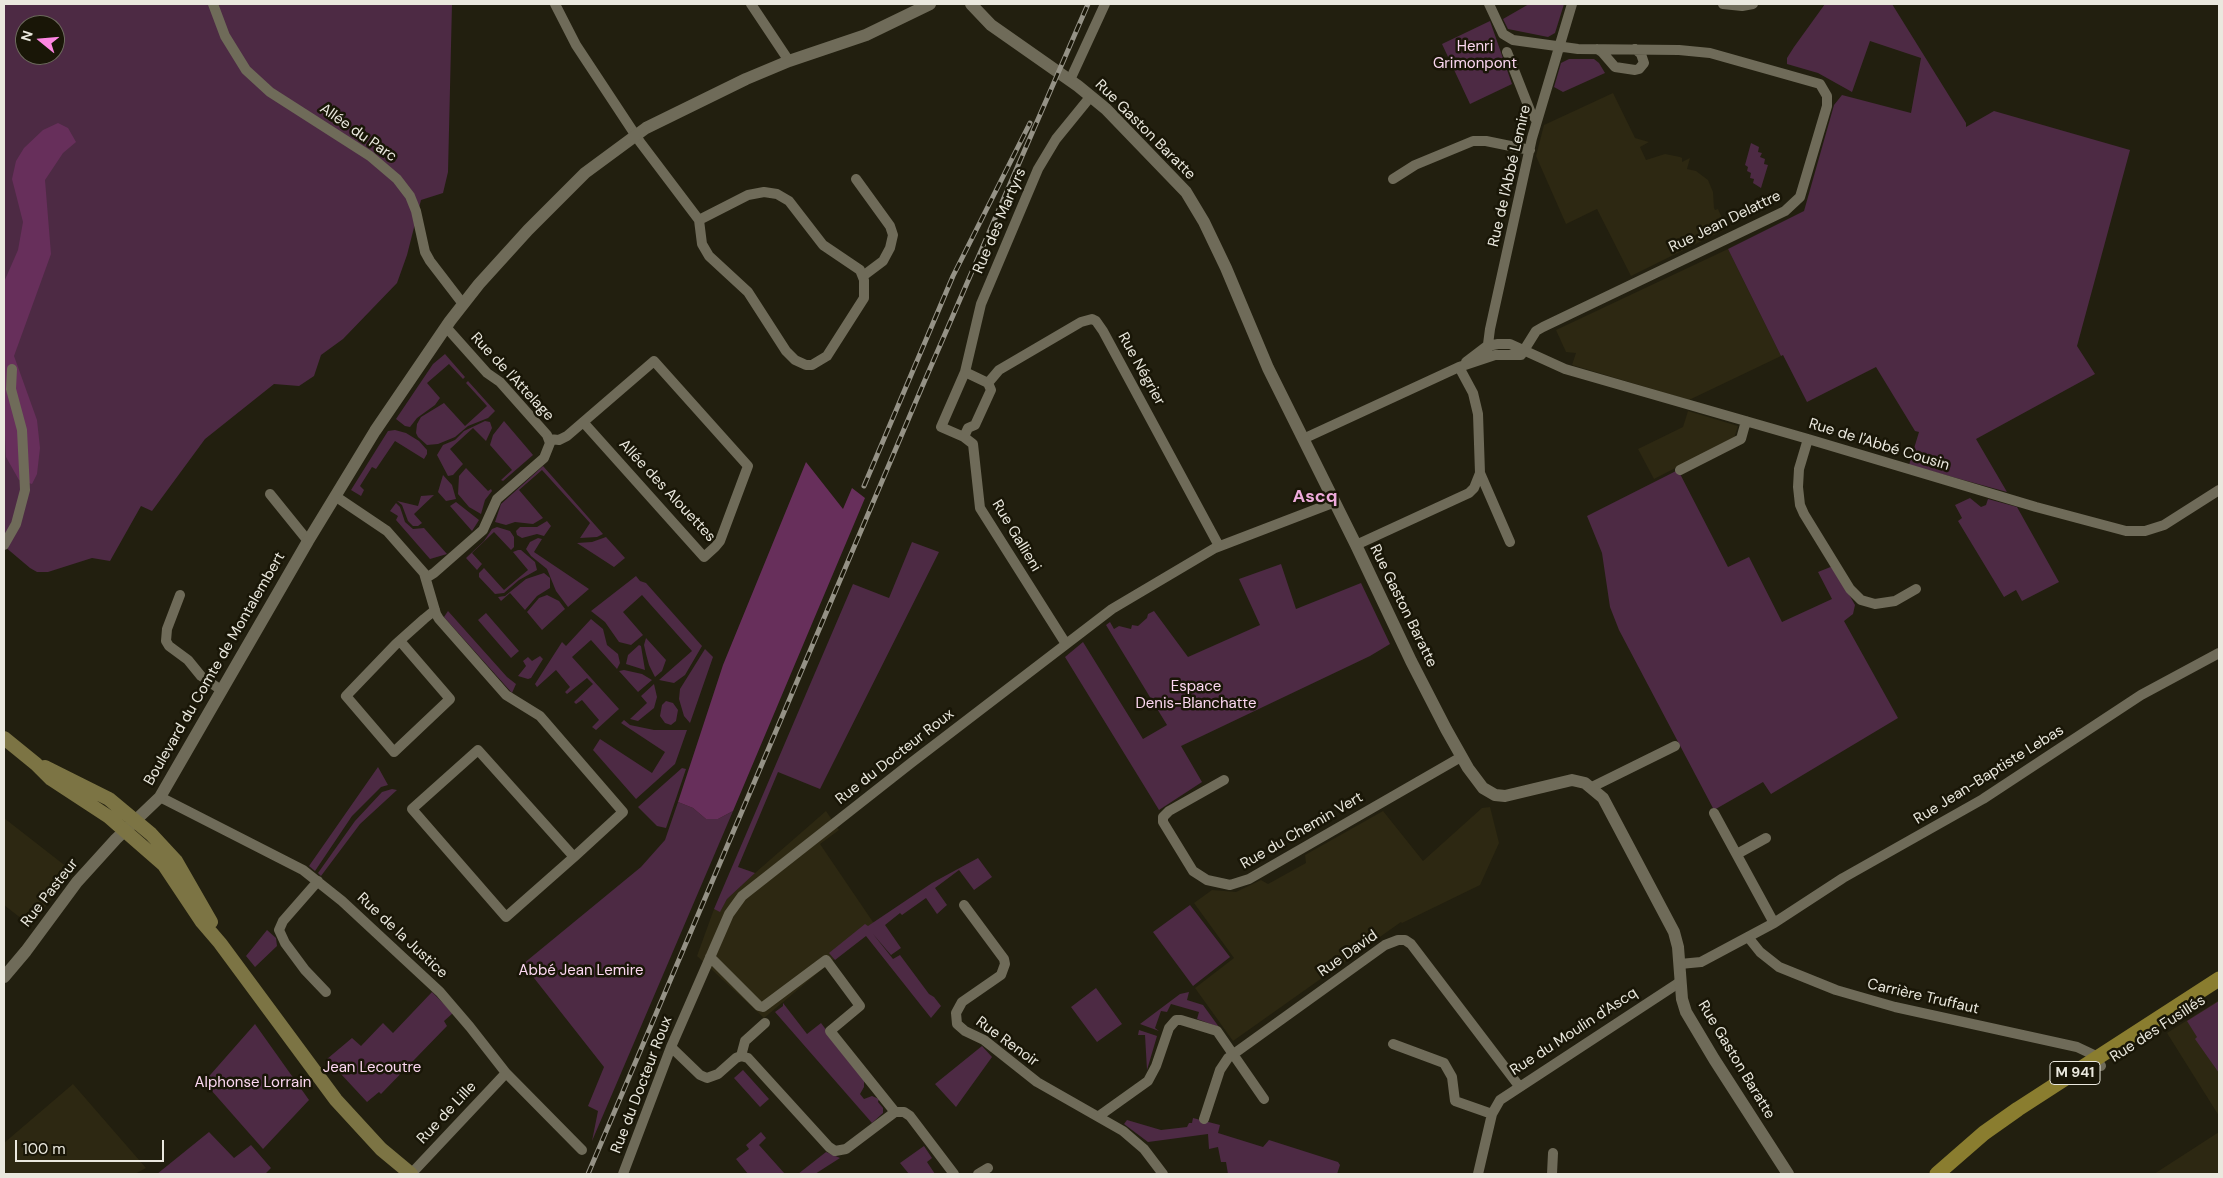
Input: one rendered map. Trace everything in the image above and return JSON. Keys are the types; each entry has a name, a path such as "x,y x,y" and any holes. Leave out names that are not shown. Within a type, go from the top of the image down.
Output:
{"main road":[{"path":"4,738 51,779 99,810 125,830 164,865 202,922 220,943 336,1100 381,1149 411,1174"},
{"path":"36,764 71,779 109,799 136,820 176,861 209,918 220,943"},
{"name":"Rue des Fusillés","path":"1952,1174 2006,1127 2219,979"},
{"name":"Rue des Fusillés","path":"1937,1174 1991,1128 2219,989"}],"street":[{"name":"Allée du Parc","path":"213,4 225,36 246,70 270,92 370,156 397,179 410,196 430,261 463,304"},
{"path":"554,4 576,45 635,134 699,220 700,235 705,250 714,261 736,279 748,292 786,351 800,363 817,364 827,356 864,298 865,286 863,276 852,263 823,245 789,201 777,194 764,192 748,195 699,220"},
{"path":"751,4 789,61"},
{"name":"Boulevard du Comte de Montalembert","path":"125,830 160,796 220,690 335,496 375,431 446,327 463,304 508,252 557,200 585,173 635,134 692,104 789,61 866,34 930,4"},
{"name":"Rue Gaston Baratte","path":"970,4 991,24 1091,96 1169,173 1190,200 1204,222 1226,268 1268,368 1303,440 1335,502 1413,665 1461,757 1484,788 1496,795 1505,796 1572,780 1592,787 1603,798 1668,920 1676,939 1684,1006 1788,1174"},
{"path":"1070,80 1105,4"},
{"name":"Rue Jean Delattre","path":"1489,4 1506,37 1516,41 1559,48 1680,50 1719,54 1820,84 1826,93 1827,106 1803,190 1797,202 1785,211 1540,328 1526,350"},
{"name":"Rue de l'Abbé Lemire","path":"1487,357 1487,346 1530,150 1572,4"},
{"path":"1723,4 1742,6 1753,4"},
{"path":"1597,49 1605,54 1615,67 1635,70 1639,69 1644,63 1641,54 1635,49"},
{"path":"1507,52 1531,113 1537,121"},
{"name":"Rue des Martyrs","path":"964,437 941,427 965,372 981,304 1038,169 1056,139 1091,96"},
{"path":"1393,179 1415,165 1473,141 1483,140 1530,150"},
{"path":"856,179 890,226 893,235 884,261 863,276"},
{"name":"Rue Négrier","path":"988,383 999,370 1082,322 1092,319 1096,321 1219,546"},
{"name":"Rue de l'Attelage","path":"426,578 483,530 497,499 545,456 550,446 549,439 500,382 488,373 446,327"},
{"name":"Rue de l'Abbé Cousin","path":"1487,346 1505,343 1526,350 1565,369 1808,439 2036,508 2133,532 2145,532 2164,525 2219,490"},
{"path":"1461,371 1487,346"},
{"path":"1303,440 1461,371 1487,357 1501,354 1519,356 1526,350"},
{"name":"Allée des Alouettes","path":"549,439 565,438 654,361 748,466 718,544 704,557 584,422"},
{"path":"4,544 16,524 25,490 22,430 11,389 12,369"},
{"path":"1461,371 1472,393 1478,414 1480,473 1510,542"},
{"path":"964,437 968,428 975,425 991,390 988,383 965,372"},
{"path":"1680,470 1741,439 1746,421"},
{"name":"Rue Gallieni","path":"964,437 971,442 974,448 980,508 1066,644"},
{"path":"1808,439 1800,463 1798,481 1802,509 1850,589 1861,600 1875,604 1895,601 1916,589"},
{"path":"1356,545 1468,493 1474,488 1480,473"},
{"path":"270,494 308,541"},
{"path":"335,496 385,529 423,571 439,619 504,692 540,716 623,812 574,857 506,917 412,809 478,750 574,857"},
{"name":"Rue du Docteur Roux","path":"623,1174 671,1047 732,907 752,887 1112,609 1219,546 1335,502"},
{"path":"180,595 167,629 166,641 169,646 188,660 201,676 220,690"},
{"path":"400,641 450,699 394,752 346,696 400,641 435,610"},
{"name":"Rue Jean-Baptiste Lebas","path":"1680,964 1702,962 1774,923 1837,882 1983,799 2140,695 2219,653"},
{"path":"1592,787 1675,746"},
{"name":"Rue du Chemin Vert","path":"1224,780 1169,811 1164,817 1164,822 1193,871 1207,880 1230,885 1249,879 1461,757"},
{"name":"Rue de la Justice","path":"160,796 288,862 318,881 423,976 465,1021 506,1073 582,1150"},
{"path":"1714,813 1774,923"},
{"name":"Rue Pasteur","path":"4,977 26,951 77,882 125,830"},
{"path":"1737,854 1766,838"},
{"path":"318,881 283,921 279,930 285,943 305,970 326,992"},
{"name":"Rue Renoir","path":"964,905 1004,959 1004,964 1001,975 962,1002 956,1013 957,1024 965,1031 984,1040 1037,1082 1099,1116 1134,1140 1163,1174"},
{"name":"Carrière Truffaut","path":"1748,937 1760,952 1779,967 1836,990 1886,1004 2077,1047 2088,1051 2098,1062"},
{"name":"Rue David","path":"1204,1119 1220,1070 1233,1054 1385,945 1398,940 1405,940 1411,944 1519,1086"},
{"path":"710,958 758,1006 763,1008 826,960 860,1006 830,1031 896,1112"},
{"name":"Rue du Moulin d'Ascq","path":"1478,1174 1492,1114 1500,1100 1680,982"},
{"path":"1099,1116 1148,1081 1156,1066 1167,1034 1176,1020 1217,1030 1264,1099"},
{"path":"741,1056 745,1041 765,1022"},
{"path":"1393,1044 1444,1063 1452,1077 1455,1101 1492,1114"},
{"path":"671,1047 700,1074 707,1078 718,1074 736,1058 741,1056 751,1060 833,1150 840,1151 846,1149 896,1112 902,1111 910,1116 954,1174"},
{"name":"Rue de Lille","path":"411,1174 506,1073"},
{"path":"1552,1174 1553,1153"},
{"path":"978,1174 988,1168"}],"shaded area":[{"path":"1613,93 1635,138 1649,142 1640,147 1646,160 1665,154 1680,157 1682,162 1690,158 1687,169 1696,171 1708,180 1713,192 1714,208 1715,210 1718,209 1725,225 1724,230 1631,276 1597,209 1566,224 1536,156 1544,125"},
{"path":"58,123 68,128 76,142 63,153 45,180 51,254 14,356 37,420 40,448 37,474 32,484 19,480 6,457 4,415 4,282 18,250 23,222 12,179 16,161 24,148 43,130"},
{"path":"1728,249 1781,356 1689,400 1572,365 1576,353 1566,352 1556,330"},
{"path":"1688,411 1738,426 1734,438 1654,479 1638,449 1683,427"},
{"path":"806,462 843,509 852,488 865,498 733,811 718,819 706,819 693,808 678,802 723,665"},
{"path":"1490,807 1499,843 1480,885 1401,922 1233,1041 1195,988 1234,958 1194,903 1212,890 1236,892 1261,880 1268,884 1306,863 1305,855 1383,811 1423,861 1482,808"},
{"path":"826,811 839,830 820,844 875,925 764,1018 697,956 714,909 720,911 727,899"},
{"path":"4,818 72,871 31,926 4,905"},
{"path":"2219,1000 2219,1116 2167,1033"},
{"path":"73,1084 146,1168 135,1174 4,1174 4,1143"},
{"path":"2219,1132 2219,1174 2154,1174"}],"green space":[{"path":"4,4 452,4 448,172 443,193 421,200 407,255 397,283 343,339 321,355 314,376 299,386 274,384 205,439 152,511 141,506 110,561 92,558 48,572 37,572 4,546"},
{"path":"1529,4 1564,4 1555,33 1548,37 1508,29 1503,19"},
{"path":"1825,4 1892,4 1966,123 1966,127 1994,111 2130,150 2077,346 2095,374 1976,439 2007,492 1909,465 1919,432 1915,431 1876,367 1807,402 1783,355 1781,356 1728,249 1804,211 1834,105 1842,95 1911,113 1921,58 1870,41 1852,92 1818,73 1787,64 1787,58"},
{"name":"Henri Grimonpont","path":"1490,21 1512,84 1470,104 1442,44"},
{"path":"1569,59 1594,59 1605,73 1563,92 1554,87 1561,63"},
{"path":"1751,143 1759,147 1758,152 1762,153 1760,157 1765,159 1764,164 1768,165 1761,188 1753,183 1754,179 1750,178 1751,173 1747,171 1748,167 1745,165"},
{"path":"445,354 465,377 463,379 449,364 427,383 440,398 435,405 417,418 410,427 405,426 396,419 433,364"},
{"path":"468,381 495,411 488,418 468,426 455,437 438,444 427,445 416,433 417,424 421,417 444,403 465,426 487,406 466,383"},
{"path":"485,421 490,422 492,428 486,441 473,428 450,449 463,464 453,475 448,476 437,455 443,445 455,440 464,431"},
{"path":"504,421 533,455 503,481 501,480 512,470 490,445 493,435"},
{"path":"395,430 406,433 419,441 427,450 424,459 395,441 376,469 372,467 360,486 364,490 361,496 351,490 388,431"},
{"path":"543,466 603,534 597,537 580,538 590,523 542,470 519,490 543,518 533,524 515,522 506,525 495,522 501,504"},
{"path":"466,468 488,491 491,489 492,491 485,500 481,514 469,507 458,494 459,476"},
{"path":"1678,470 1728,567 1749,557 1782,622 1832,599 1818,572 1833,566 1855,605 1853,614 1844,621 1898,718 1771,794 1763,782 1714,810 1619,630 1610,607 1602,553 1587,516"},
{"path":"443,475 452,485 456,499 446,501 438,492"},
{"path":"434,495 414,514 422,523 418,526 413,526 408,521 402,505 397,501 418,506 421,496"},
{"path":"1970,498 1981,507 1986,505 1988,499 2017,507 2059,582 2022,601 2016,590 2004,597 1958,521 1962,518 1955,505"},
{"path":"456,502 479,520 472,531 450,506"},
{"path":"396,503 400,507 405,522 413,529 424,528 447,554 430,559 396,520 398,516 390,511"},
{"path":"547,521 551,526 544,536 537,534 522,538 517,535 516,531 520,527 537,527"},
{"path":"497,527 510,531 514,537 514,547 511,550 494,532 472,553 482,564 477,570 466,558 484,541 492,529"},
{"path":"606,537 625,558 614,567 577,543 592,542"},
{"path":"538,538 542,539 534,552 589,589 568,607 556,591 547,569 531,556 526,549 530,542"},
{"path":"912,542 939,552 820,789 778,772 738,867 755,873 727,899 720,912 714,909 853,584 889,598"},
{"path":"521,550 535,562 537,570 519,580 504,593 495,594 479,577 479,573 484,568 504,590 528,570 513,552"},
{"name":"Espace Denis-Blanchatte","path":"1281,564 1296,609 1361,583 1390,644 1370,656 1181,746 1202,782 1159,810 1065,657 1083,642 1143,739 1167,725 1106,625 1110,622 1114,629 1119,626 1131,629 1132,625 1138,626 1147,618 1148,614 1154,611 1188,657 1260,625 1239,579"},
{"path":"544,573 550,578 550,588 537,596 525,610 510,593 501,601 498,597 505,596 526,579"},
{"path":"636,576 640,581 646,583 702,646 685,675 674,683 659,680 692,651 642,595 623,612 643,635 631,645 619,642 605,622 591,611"},
{"path":"547,595 559,601 565,609 542,630 527,612 539,598"},
{"path":"448,611 507,677 516,684 512,693 444,617"},
{"path":"486,613 519,651 511,658 478,620"},
{"path":"591,619 603,629 607,645 618,654 620,663 617,669 591,640 572,657 619,709 596,730 592,727 599,720 582,700 576,704 574,702 593,684 587,678 567,694 565,692 570,687 556,670 537,687 535,684 562,642 566,646"},
{"path":"646,638 666,660 662,671 655,677 646,654 644,645"},
{"path":"639,645 641,646 645,670 626,664 628,655"},
{"path":"705,649 713,657 690,723 684,716 679,699 680,689"},
{"path":"540,656 543,659 531,678 518,676 526,666 523,661 528,657 532,661"},
{"path":"624,670 642,674 652,680 638,692 619,671"},
{"path":"654,684 657,697 654,708 638,721 630,719 647,703 641,696"},
{"path":"666,701 673,703 678,710 676,721 671,725 665,723 660,716 662,705"},
{"path":"624,720 630,725 654,730 687,730 675,764 636,799 593,750 600,739 652,773 665,752 621,723"},
{"path":"378,767 388,785 381,787 352,816 315,871 309,866"},
{"path":"682,768 686,769 666,828 657,826 638,807"},
{"path":"392,789 397,790 360,824 321,876 318,873 355,821 382,792"},
{"name":"Abbé Jean Lemire","path":"678,802 693,808 706,819 718,819 733,811 592,1141 598,1111 588,1106 604,1067 523,964 641,867 665,840"},
{"path":"978,858 992,877 974,890 959,870 935,888 947,905 937,914 926,898 902,915 900,913 885,925 901,948 891,955 873,934 893,959 900,955 929,994 941,1006 931,1018 866,936 835,960 829,953 865,924 868,926 932,883"},
{"path":"1190,905 1230,957 1193,986 1153,932"},
{"path":"267,930 276,938 277,946 255,967 246,956"},
{"path":"1096,988 1122,1024 1097,1042 1071,1007"},
{"name":"Jean Lecoutre","path":"432,992 453,1013 444,1021 447,1026 381,1094 379,1092 367,1102 327,1059 352,1038 361,1046 383,1023 393,1033"},
{"path":"1189,992 1187,1000 1203,1005 1219,1027 1197,1019 1199,1012 1171,1004 1167,1012 1161,1011 1155,1028 1159,1031 1140,1024 1180,994"},
{"path":"2219,1001 2219,1073 2195,1039 2197,1037 2187,1021"},
{"path":"783,1003 807,1034 821,1023 864,1080 864,1087 860,1094 864,1099 872,1096 879,1099 878,1102 883,1108 883,1113 872,1123 775,1012 783,1006"},
{"name":"Alphonse Lorrain","path":"255,1024 309,1100 263,1149 204,1082"},
{"path":"1139,1030 1157,1036 1147,1070 1145,1035 1138,1035"},
{"path":"982,1046 992,1057 956,1107 935,1084"},
{"path":"743,1070 769,1099 760,1107 734,1078"},
{"path":"1193,1118 1220,1125 1218,1133 1263,1147 1269,1140 1338,1162 1340,1165 1337,1174 1228,1174 1226,1162 1221,1162 1218,1147 1209,1149 1208,1134 1148,1142 1124,1124 1127,1120 1161,1130 1187,1127 1189,1123 1192,1123"},
{"path":"209,1132 234,1158 251,1145 271,1168 265,1174 157,1174"},
{"path":"761,1132 766,1138 759,1145 785,1174 748,1174 736,1159 749,1149 746,1145"},
{"path":"924,1146 932,1158 927,1162 935,1174 909,1174 900,1163"},
{"path":"826,1152 840,1158 815,1174 798,1174"}],"railway":[{"path":"588,1174 922,387 1088,4"},
{"path":"864,486 953,276 1030,123"}],"district":[{"name":"Ascq","path":"1315,497"}]}
